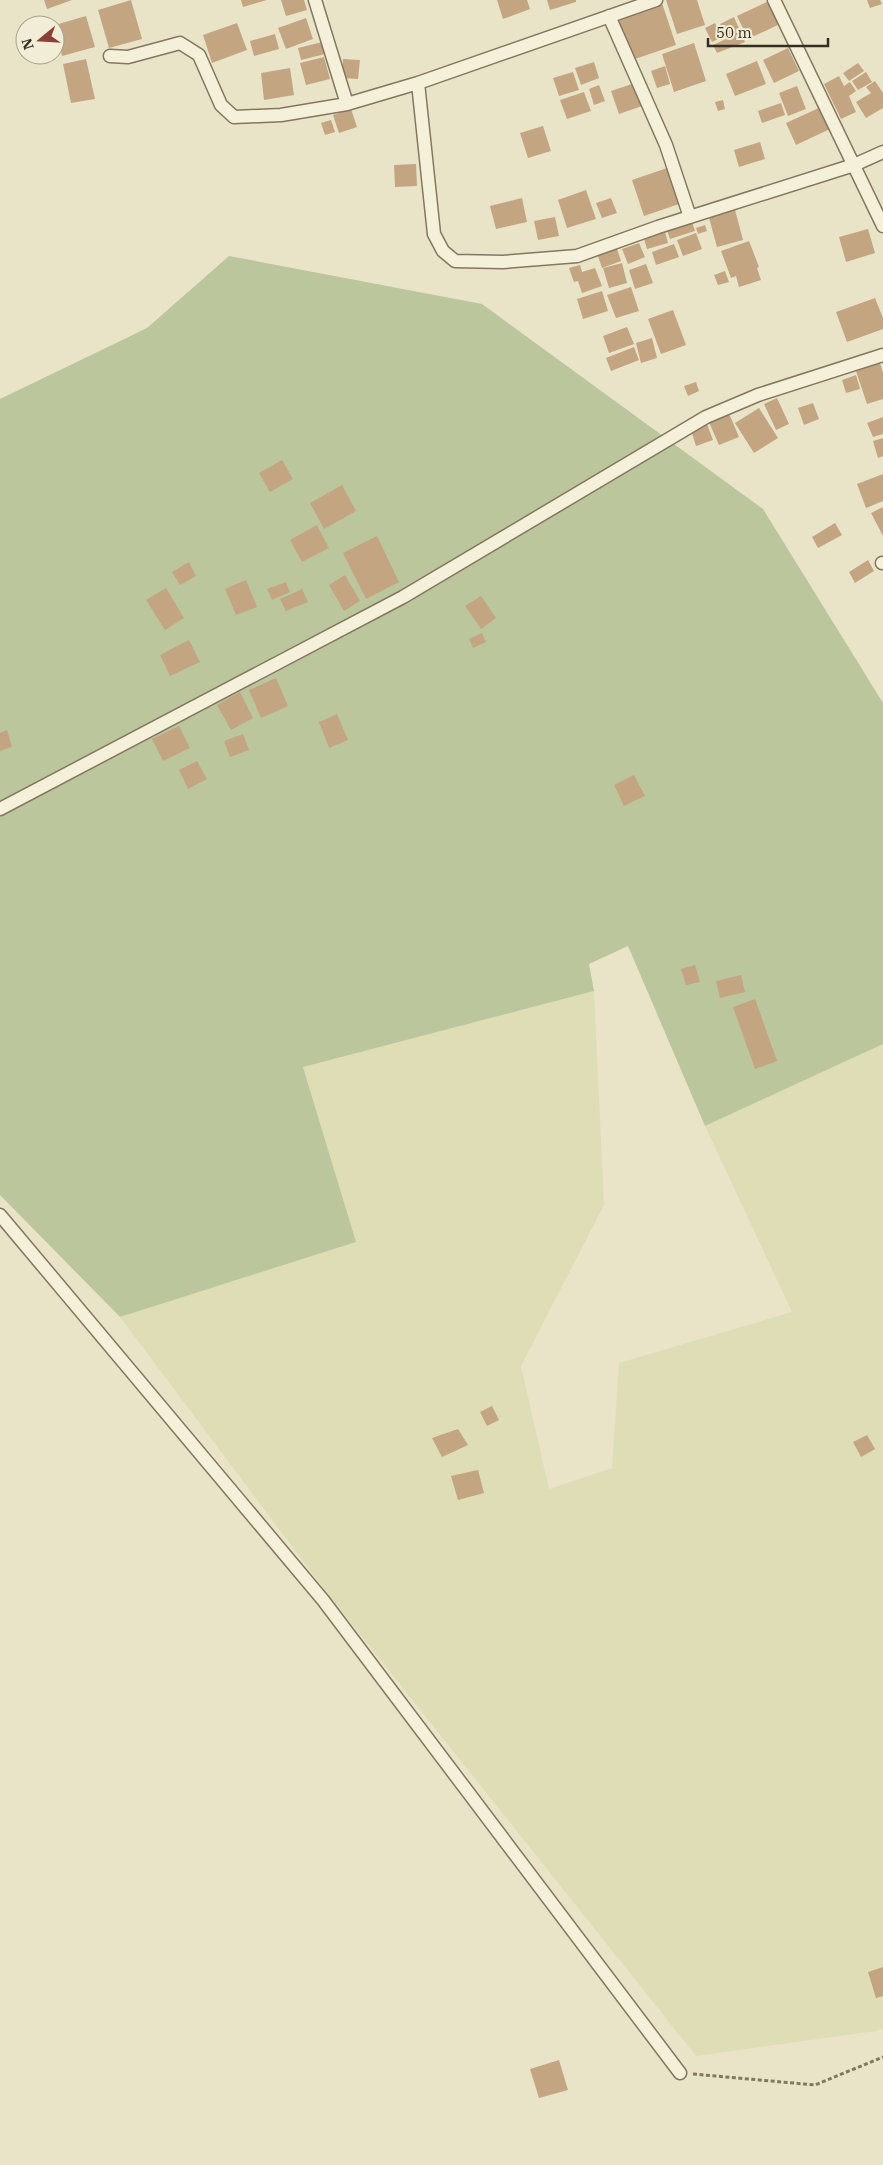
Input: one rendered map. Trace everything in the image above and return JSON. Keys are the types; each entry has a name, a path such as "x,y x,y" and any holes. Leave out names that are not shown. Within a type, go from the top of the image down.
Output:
{"street":[{"path":"315,0 347,104"},
{"path":"110,56 128,57 180,43 199,55 221,105 234,117 281,115 347,104 418,83 656,0"},
{"path":"774,0 883,226"},
{"path":"609,16 666,145 690,216"},
{"path":"418,83 434,234 443,250 455,261 503,262 578,256 690,216 854,165 883,152"},
{"path":"0,809 403,597 706,417 758,395 883,355"},
{"path":"0,1214 323,1600 680,2073"}],"path":[{"path":"680,2073 816,2085 883,2057"}],"green space":[{"path":"229,256 482,304 763,509 883,703 883,1044 705,1126 628,946 589,964 594,991 303,1067 356,1242 120,1317 0,1195 0,399 147,328"},
{"path":"594,991 604,1205 521,1366 549,1489 612,1468 619,1363 792,1312 705,1126 883,1044 883,2028 876,2031 696,2056 327,1593 120,1317 356,1242 303,1067"}],"building":[{"path":"44,0 72,0 47,9"},
{"path":"131,0 142,39 109,48 98,10"},
{"path":"241,0 267,0 243,7"},
{"path":"281,0 304,0 307,10 286,16"},
{"path":"497,0 527,0 530,9 503,19"},
{"path":"547,0 576,0 576,2 550,10"},
{"path":"661,0 676,45 632,60 617,15"},
{"path":"666,0 697,0 705,25 677,34"},
{"path":"867,0 880,0 882,4 870,8"},
{"path":"769,1 780,24 748,39 737,16"},
{"path":"86,16 95,47 65,55 65,22"},
{"path":"734,17 745,42 717,53 713,45 726,39 720,24"},
{"path":"306,18 313,39 286,49 278,28"},
{"path":"237,23 247,50 212,63 203,35"},
{"path":"715,23 722,37 712,42 705,28"},
{"path":"275,34 279,49 254,56 250,41"},
{"path":"326,41 329,53 301,60 298,48"},
{"path":"694,43 706,81 674,92 662,54"},
{"path":"788,48 799,71 774,83 763,60"},
{"path":"324,57 330,79 306,85 300,63"},
{"path":"86,59 95,99 71,103 63,65"},
{"path":"343,59 360,60 358,79 342,78"},
{"path":"757,61 766,84 735,96 726,74"},
{"path":"594,62 599,78 581,85 575,68"},
{"path":"858,63 864,71 849,81 843,73"},
{"path":"665,66 670,84 657,88 651,71"},
{"path":"290,68 294,95 264,100 261,73"},
{"path":"573,72 579,90 559,96 553,78"},
{"path":"866,72 872,82 858,90 852,81"},
{"path":"839,76 844,86 850,82 856,91 849,96 856,112 841,119 824,84"},
{"path":"875,81 883,93 883,108 866,118 856,102 871,93 866,87"},
{"path":"635,83 642,106 619,114 611,91"},
{"path":"599,85 605,101 594,105 589,89"},
{"path":"797,86 806,109 788,116 779,93"},
{"path":"584,92 591,111 567,119 560,100"},
{"path":"723,100 725,109 718,111 715,102"},
{"path":"781,103 785,115 762,123 758,111"},
{"path":"821,107 830,129 796,145 786,123"},
{"path":"351,109 357,127 339,133 333,115"},
{"path":"331,120 335,132 325,135 321,123"},
{"path":"543,126 551,151 528,158 520,133"},
{"path":"760,142 765,159 739,167 734,150"},
{"path":"416,164 417,186 395,187 394,165"},
{"path":"667,168 679,204 644,216 632,180"},
{"path":"586,190 596,219 567,228 558,200"},
{"path":"522,198 527,222 496,229 490,206"},
{"path":"611,198 617,213 602,218 596,203"},
{"path":"734,206 743,240 717,247 708,214"},
{"path":"555,217 559,236 538,240 534,221"},
{"path":"691,219 695,231 670,239 666,227"},
{"path":"705,225 707,231 698,234 696,228"},
{"path":"664,228 668,243 647,249 643,235"},
{"path":"868,229 875,253 846,262 839,237"},
{"path":"696,233 702,249 683,256 677,240"},
{"path":"749,241 759,267 757,268 761,280 739,287 736,276 731,278 721,251"},
{"path":"639,243 645,257 628,264 622,249"},
{"path":"674,244 679,257 656,265 652,252"},
{"path":"616,246 621,261 602,268 597,253"},
{"path":"622,263 627,283 609,288 603,268"},
{"path":"646,264 653,283 635,289 629,270"},
{"path":"580,265 582,272 595,268 602,286 582,293 578,281 574,282 569,268"},
{"path":"725,271 729,282 718,285 714,275"},
{"path":"631,287 639,311 616,318 607,295"},
{"path":"602,291 608,311 583,319 577,299"},
{"path":"875,298 883,318 883,329 847,342 836,312"},
{"path":"673,310 686,345 661,354 648,319"},
{"path":"627,327 634,344 609,353 603,336"},
{"path":"652,338 657,358 641,363 636,343"},
{"path":"634,347 639,360 611,371 606,358"},
{"path":"880,363 883,373 883,399 867,404 856,371"},
{"path":"856,375 860,389 846,393 842,380"},
{"path":"696,382 699,391 688,396 684,386"},
{"path":"777,398 789,424 776,430 764,404"},
{"path":"813,403 819,419 804,425 798,408"},
{"path":"759,408 778,438 754,453 735,423"},
{"path":"728,411 739,437 719,445 708,420"},
{"path":"883,417 883,434 873,437 867,423"},
{"path":"707,424 713,440 696,446 691,430"},
{"path":"883,438 883,456 878,458 873,441"},
{"path":"282,460 293,479 270,492 259,473"},
{"path":"883,474 883,501 866,508 857,484"},
{"path":"342,485 356,511 324,529 310,503"},
{"path":"883,507 883,536 871,513"},
{"path":"835,523 842,535 818,548 812,537"},
{"path":"317,525 329,548 302,562 290,540"},
{"path":"377,536 399,582 366,599 343,553"},
{"path":"868,560 874,571 855,583 849,572"},
{"path":"189,562 196,576 180,585 172,572"},
{"path":"345,575 360,601 344,611 329,585"},
{"path":"246,580 257,607 236,615 225,589"},
{"path":"286,582 290,592 272,600 267,589"},
{"path":"166,588 184,618 165,630 146,600"},
{"path":"302,589 308,602 286,611 280,599"},
{"path":"481,596 496,618 481,629 465,606"},
{"path":"482,633 486,642 473,648 469,639"},
{"path":"189,640 200,662 170,676 160,655"},
{"path":"276,678 288,706 261,718 249,690"},
{"path":"240,692 253,718 231,730 217,705"},
{"path":"337,714 348,740 329,748 319,722"},
{"path":"179,726 190,748 163,761 152,739"},
{"path":"7,730 12,747 0,751 0,733"},
{"path":"243,734 249,750 230,757 224,741"},
{"path":"197,761 207,779 188,789 179,770"},
{"path":"634,775 645,796 624,806 614,785"},
{"path":"695,965 700,982 686,985 681,969"},
{"path":"741,975 745,992 720,998 716,981"},
{"path":"755,999 777,1061 755,1069 733,1007"},
{"path":"492,1406 499,1420 487,1426 480,1412"},
{"path":"458,1429 468,1445 442,1457 432,1438"},
{"path":"867,1435 875,1449 861,1457 853,1442"},
{"path":"478,1470 484,1493 458,1500 451,1476"},
{"path":"883,1967 883,1996 876,1998 868,1972"},
{"path":"559,2060 568,2090 539,2098 530,2069"}]}
